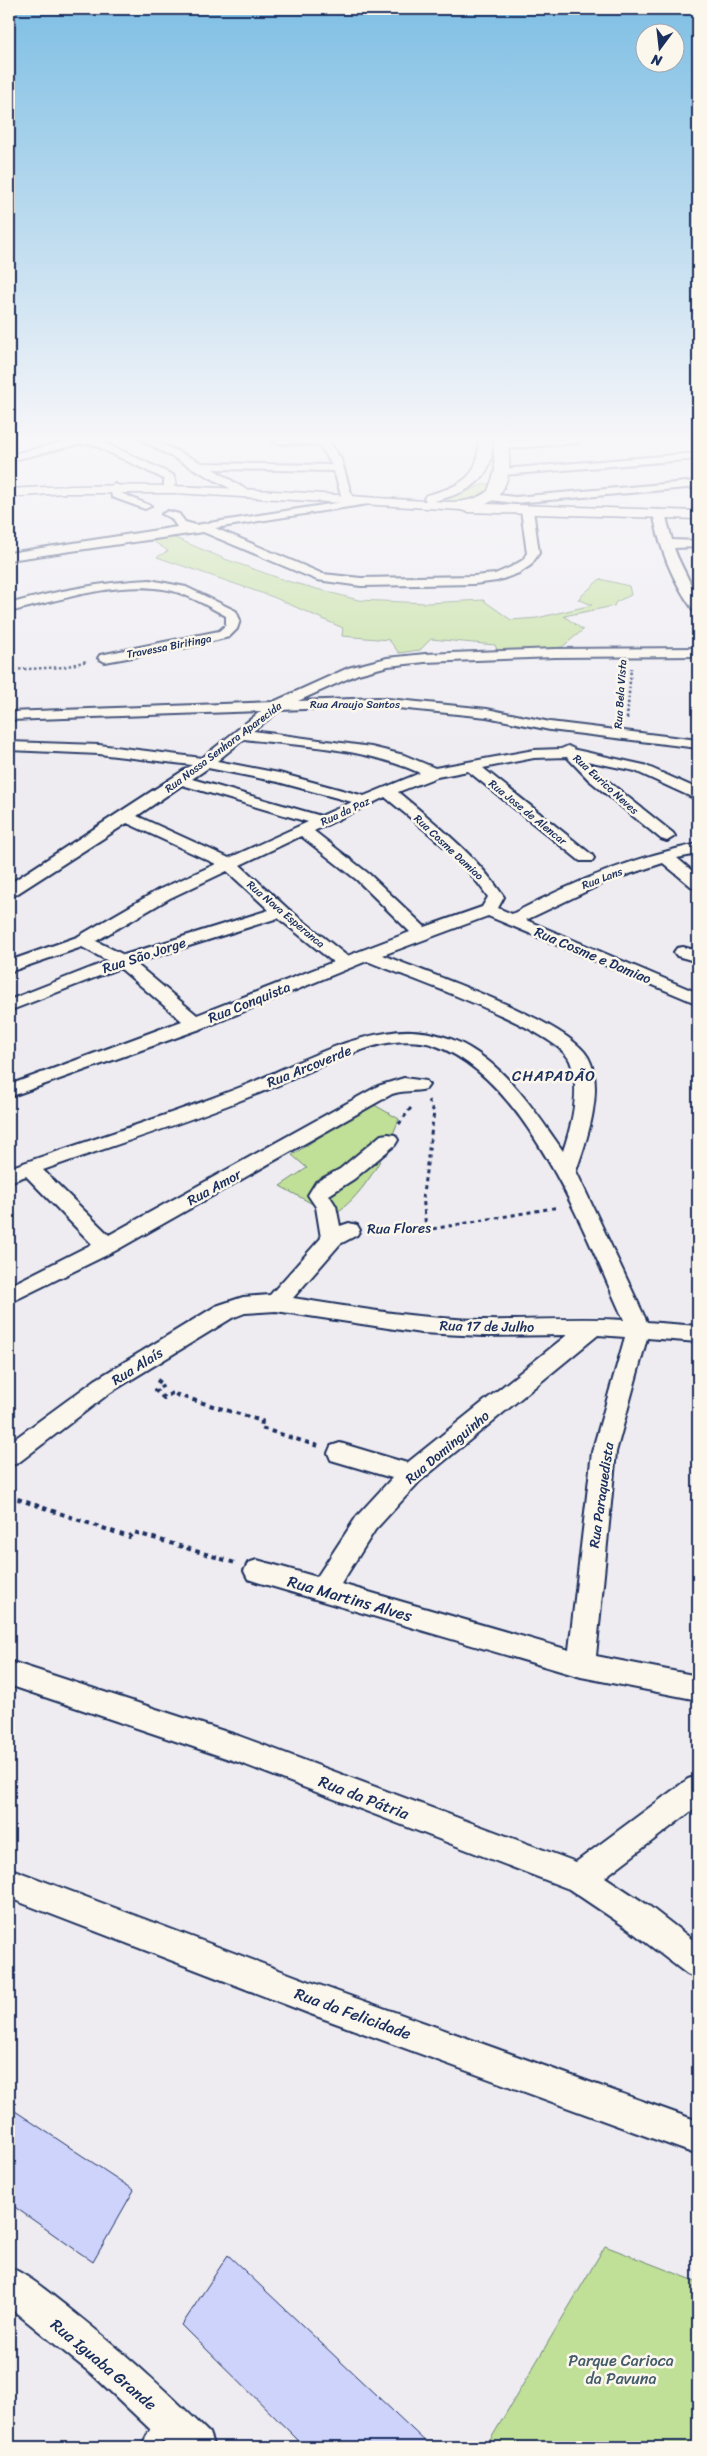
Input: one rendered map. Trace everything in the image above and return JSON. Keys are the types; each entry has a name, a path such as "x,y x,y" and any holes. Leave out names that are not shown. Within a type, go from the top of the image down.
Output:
{"street":[{"path":"9,557 25,555"},
{"path":"267,555 321,577 361,582 474,580 497,577 515,570 527,562 531,555"},
{"path":"669,555 698,608"},
{"name":"Travessa Biritinga","path":"9,608 129,585 153,584 182,590 232,614 234,620 232,626 224,634 188,644 105,658"},
{"name":"Rua Nossa Senhora Aparecida","path":"9,891 126,817 204,764 277,705 331,680 386,662 555,652 698,652"},
{"name":"Rua Araujo Santos","path":"9,716 378,702 487,713 550,726 626,737 698,744"},
{"name":"Rua Eurico Neves","path":"550,726 571,753 594,776 667,836"},
{"path":"242,734 370,751 399,758 433,773"},
{"path":"9,746 85,748 204,764 324,788 366,801"},
{"name":"Rua da Paz","path":"9,967 83,940 164,894 387,791 433,773 534,754 571,753 639,768 665,778 698,795"},
{"name":"Rua Jose de Alencar","path":"470,765 586,858"},
{"path":"180,780 323,821"},
{"name":"Rua Cosme Damiao","path":"387,791 445,841 489,885 496,897 489,910"},
{"name":"Rua Nova Esperanca","path":"126,817 229,864 282,912 345,963"},
{"path":"303,830 363,878 421,933"},
{"name":"Rua Lans","path":"511,921 561,894 608,874 698,849"},
{"path":"667,858 698,884"},
{"name":"Rua Cosme e Damiao","path":"489,910 511,921 698,999"},
{"name":"Rua Conquista","path":"9,1091 81,1068 196,1024 421,933 489,910"},
{"name":"Rua São Jorge","path":"9,1006 122,961 282,912"},
{"path":"83,940 122,961 196,1024"},
{"path":"368,955 529,1021 563,1041 579,1058 584,1078 583,1104 577,1139 566,1171"},
{"name":"Rua Arcoverde","path":"9,1175 246,1091 349,1049 385,1038 414,1037 441,1042 481,1064 517,1100 566,1171 639,1328"},
{"name":"Rua Amor","path":"9,1295 107,1246 385,1090 404,1084 421,1089"},
{"path":"276,1303 340,1234 326,1206 318,1195 323,1187 347,1174 388,1140"},
{"path":"30,1168 107,1246"},
{"name":"Rua 17 de Julho","path":"276,1303 353,1316 421,1324 483,1328 593,1326 639,1328 698,1334"},
{"name":"Rua Alaís","path":"9,1456 73,1407 224,1312 243,1305 276,1303"},
{"name":"Rua Dominguinho","path":"324,1589 366,1523 411,1474 593,1326"},
{"name":"Rua Paraquedista","path":"580,1665 604,1452 639,1328"},
{"path":"340,1453 411,1474"},
{"name":"Rua Martins Alves","path":"257,1571 580,1665 698,1688"},
{"name":"Rua da Pátria","path":"9,1673 239,1749 579,1878 638,1918 698,1963"},
{"path":"579,1878 698,1789"},
{"name":"Rua da Felicidade","path":"9,1883 299,1994 698,2138"},
{"name":"Rua Iguaba Grande","path":"9,2285 89,2349 158,2432 195,2447"}],"path":[{"name":"Rua Bela Vista","path":"626,737 632,652"},
{"path":"9,670 64,667 105,658"},
{"path":"388,1140 421,1089"},
{"path":"421,1089 434,1112 423,1194 426,1230"},
{"name":"Rua Flores","path":"340,1234 426,1230 582,1203"},
{"path":"137,1366 164,1385 155,1390 164,1398 174,1392 177,1395 262,1421 261,1428 340,1453"},
{"path":"9,1496 129,1537 134,1532 231,1561 257,1571"}],"green space":[{"path":"161,555 215,555 287,581 358,600 427,603 483,600 511,620 537,618 592,605 578,599 600,579 629,586 631,595 616,602 614,606 564,616 583,630 562,647 498,652 495,645 431,639 420,650 399,653 389,640 342,636 343,628 273,597 157,557"},
{"path":"371,1103 399,1119 382,1158 366,1183 347,1205 336,1213 318,1207 280,1186 307,1168 292,1155"},
{"name":"Parque Carioca da Pavuna","path":"605,2246 698,2282 698,2447 486,2447"}],"building":[{"path":"9,2107 134,2190 93,2262 9,2203"},
{"path":"228,2255 431,2447 305,2447 182,2325"}],"district":[{"name":"CHAPADÃO","path":"554,1076"}]}
